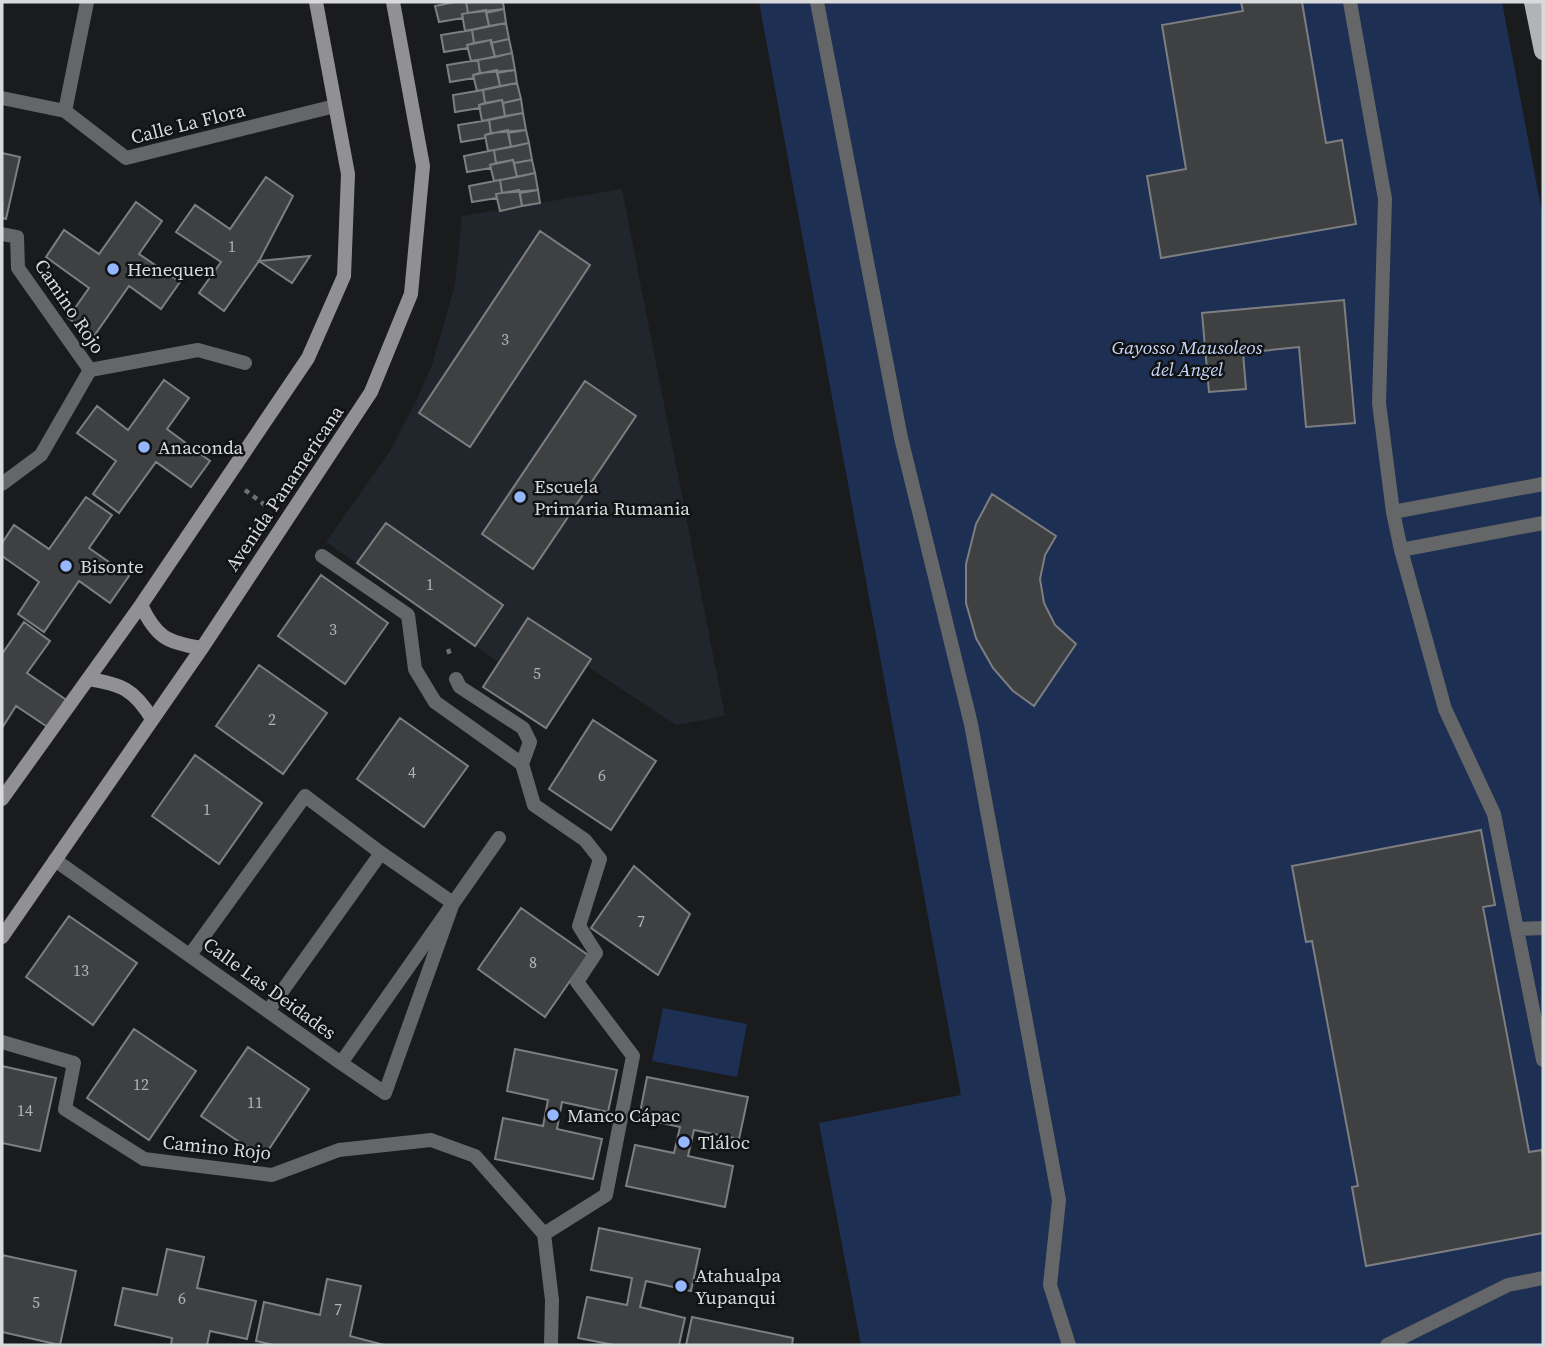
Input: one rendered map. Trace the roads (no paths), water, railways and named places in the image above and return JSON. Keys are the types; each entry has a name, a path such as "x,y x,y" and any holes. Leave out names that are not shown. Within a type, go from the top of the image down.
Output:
{"main road":[{"path":"1533,2 1543,51"}],"street":[{"path":"65,111 88,2"},
{"path":"2,799 141,605 307,358 344,276 348,174 316,2"},
{"name":"Avenida Panamericana","path":"2,937 202,648 371,392 411,294 423,166 393,2"},
{"path":"817,2 901,438 974,737 1059,1200 1050,1285 1069,1345"},
{"path":"1350,2 1385,200 1379,404 1393,512 1445,709 1494,814 1543,1060"},
{"name":"Calle La Flora","path":"2,98 65,111 126,158 335,106"},
{"name":"Camino Rojo","path":"2,234 17,237 18,268 90,370"},
{"name":"Camino Rojo","path":"2,484 41,455 90,370 198,350 245,363"},
{"path":"1393,512 1543,484"},
{"path":"1401,550 1543,523"},
{"path":"322,556 408,614 415,669 435,702 523,764"},
{"path":"141,605 150,625 163,636 179,645 202,648"},
{"path":"88,679 112,682 128,690 142,701 152,719"},
{"path":"456,679 460,687 523,728 530,742 523,764 534,805 585,840 600,859 579,926 596,953 577,982 633,1056 606,1195 544,1234 552,1300 551,1345"},
{"path":"190,955 305,796 453,903 385,1093 341,1063"},
{"name":"Calle Las Deidades","path":"55,860 341,1063 499,838"},
{"path":"268,1011 381,853"},
{"path":"1518,929 1543,928"},
{"name":"Camino Rojo","path":"2,1042 74,1063 65,1109 144,1159 272,1175 339,1150 431,1140 475,1156 544,1234"},
{"path":"1387,1345 1508,1285 1543,1279"}],"place":[{"name":"Henequen","path":"113,269"},
{"name":"Anaconda","path":"144,447"},
{"name":"Escuela Primaria Rumania","path":"520,497"},
{"name":"Bisonte","path":"66,566"},
{"name":"Manco Cápac","path":"553,1115"},
{"name":"Tláloc","path":"684,1142"},
{"name":"Atahualpa Yupanqui","path":"681,1286"}],"park label":[{"name":"Gayosso Mausoleos del Angel","path":"1187,358"}]}
